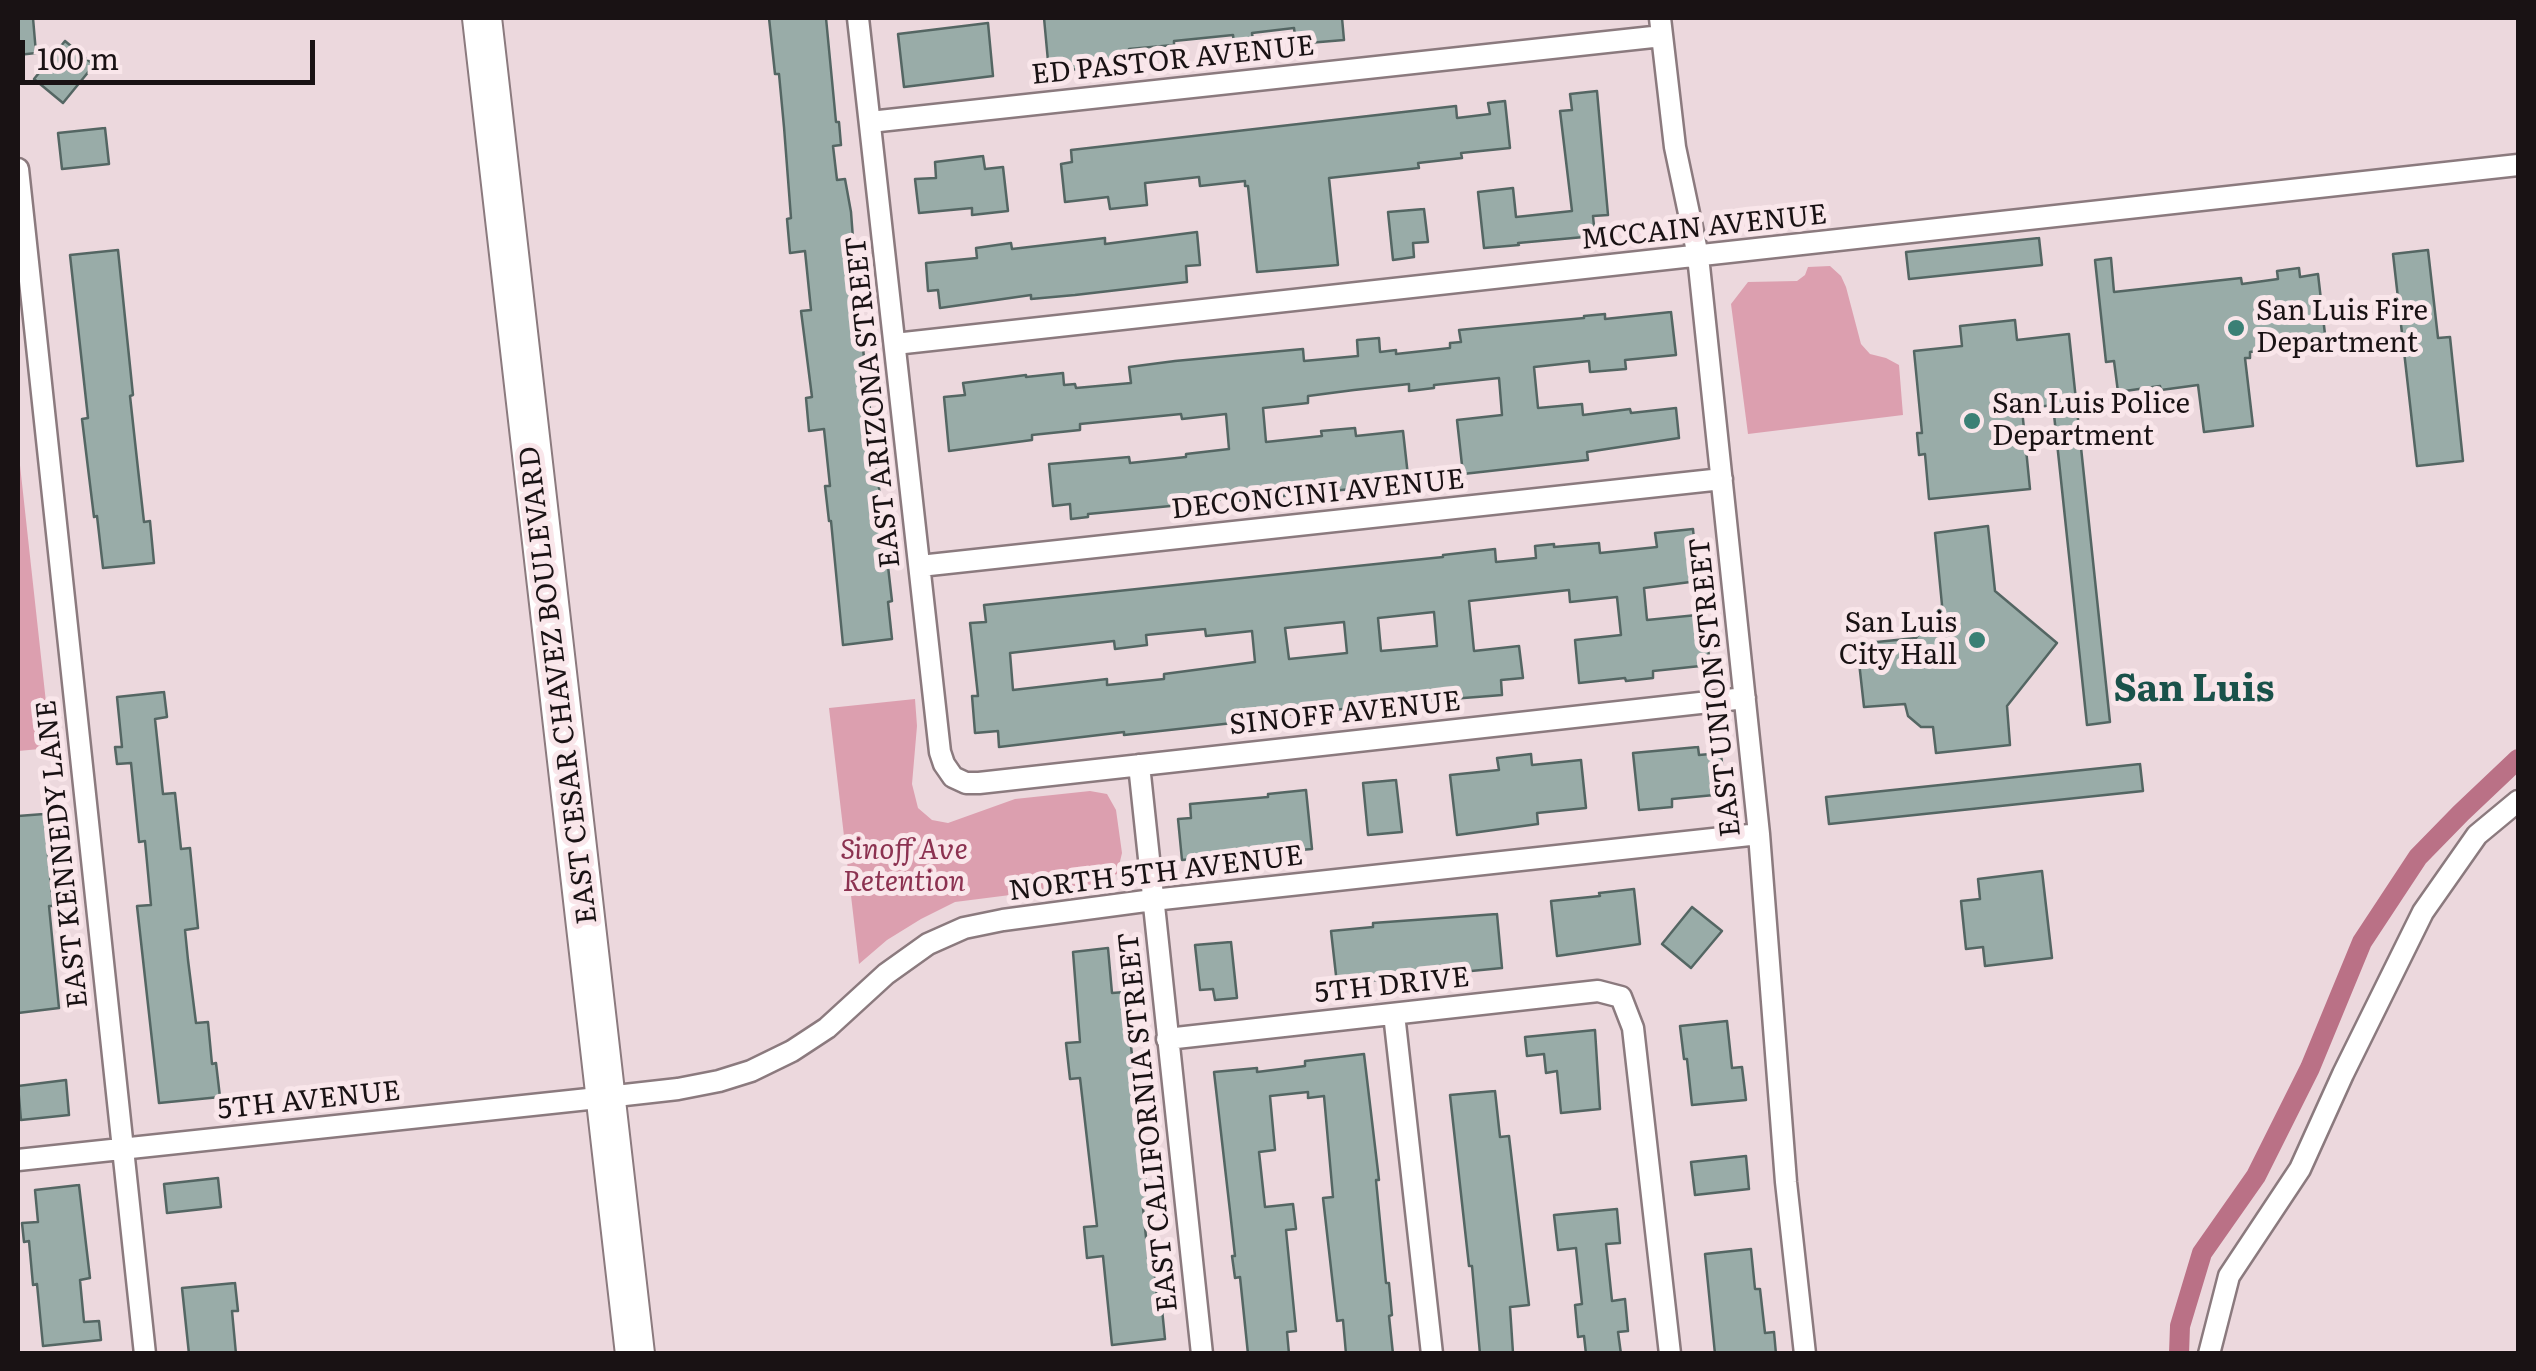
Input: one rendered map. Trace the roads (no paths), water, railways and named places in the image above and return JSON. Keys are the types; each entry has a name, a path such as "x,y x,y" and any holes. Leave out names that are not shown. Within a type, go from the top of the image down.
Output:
{"highway":[{"name":"EAST CESAR CHAVEZ BOULEVARD","path":"482,18 635,1354"}],"street":[{"name":"EAST ARIZONA STREET","path":"858,18 940,752 953,777"},
{"name":"ED PASTOR AVENUE","path":"870,122 1661,27"},
{"name":"EAST UNION STREET","path":"1661,27 1674,147 1698,256 1759,834 1786,1182 1805,1354"},
{"name":"MCCAIN AVENUE","path":"895,344 2518,165"},
{"name":"EAST KENNEDY LANE","path":"18,169 144,1354"},
{"name":"DECONCINI AVENUE","path":"920,566 1722,479"},
{"name":"SINOFF AVENUE","path":"953,777 979,783 1745,698"},
{"name":"EAST CALIFORNIA STREET","path":"1139,765 1202,1354"},
{"path":"2208,1354 2229,1276 2300,1169 2423,912 2477,836 2518,801"},
{"name":"NORTH 5TH AVENUE","path":"607,1097 718,1081 778,1058 828,1028 886,974 928,944 964,928 1153,900 1759,834"},
{"name":"5TH DRIVE","path":"1168,1039 1598,992 1621,997 1633,1028 1670,1354"},
{"path":"1394,1014 1432,1354"},
{"name":"5TH AVENUE","path":"18,1160 607,1097"}],"waterway":[{"path":"2179,1354 2180,1326 2202,1253 2256,1176 2310,1068 2362,942 2418,857 2518,759"}],"place":[{"name":"San Luis Fire Department","path":"2236,328"},
{"name":"San Luis Police Department","path":"1972,421"},
{"name":"San Luis City Hall","path":"1977,640"}],"district":[{"name":"San Luis","path":"2194,690"}],"park label":[{"name":"Sinoff Ave Retention","path":"904,867"}]}
